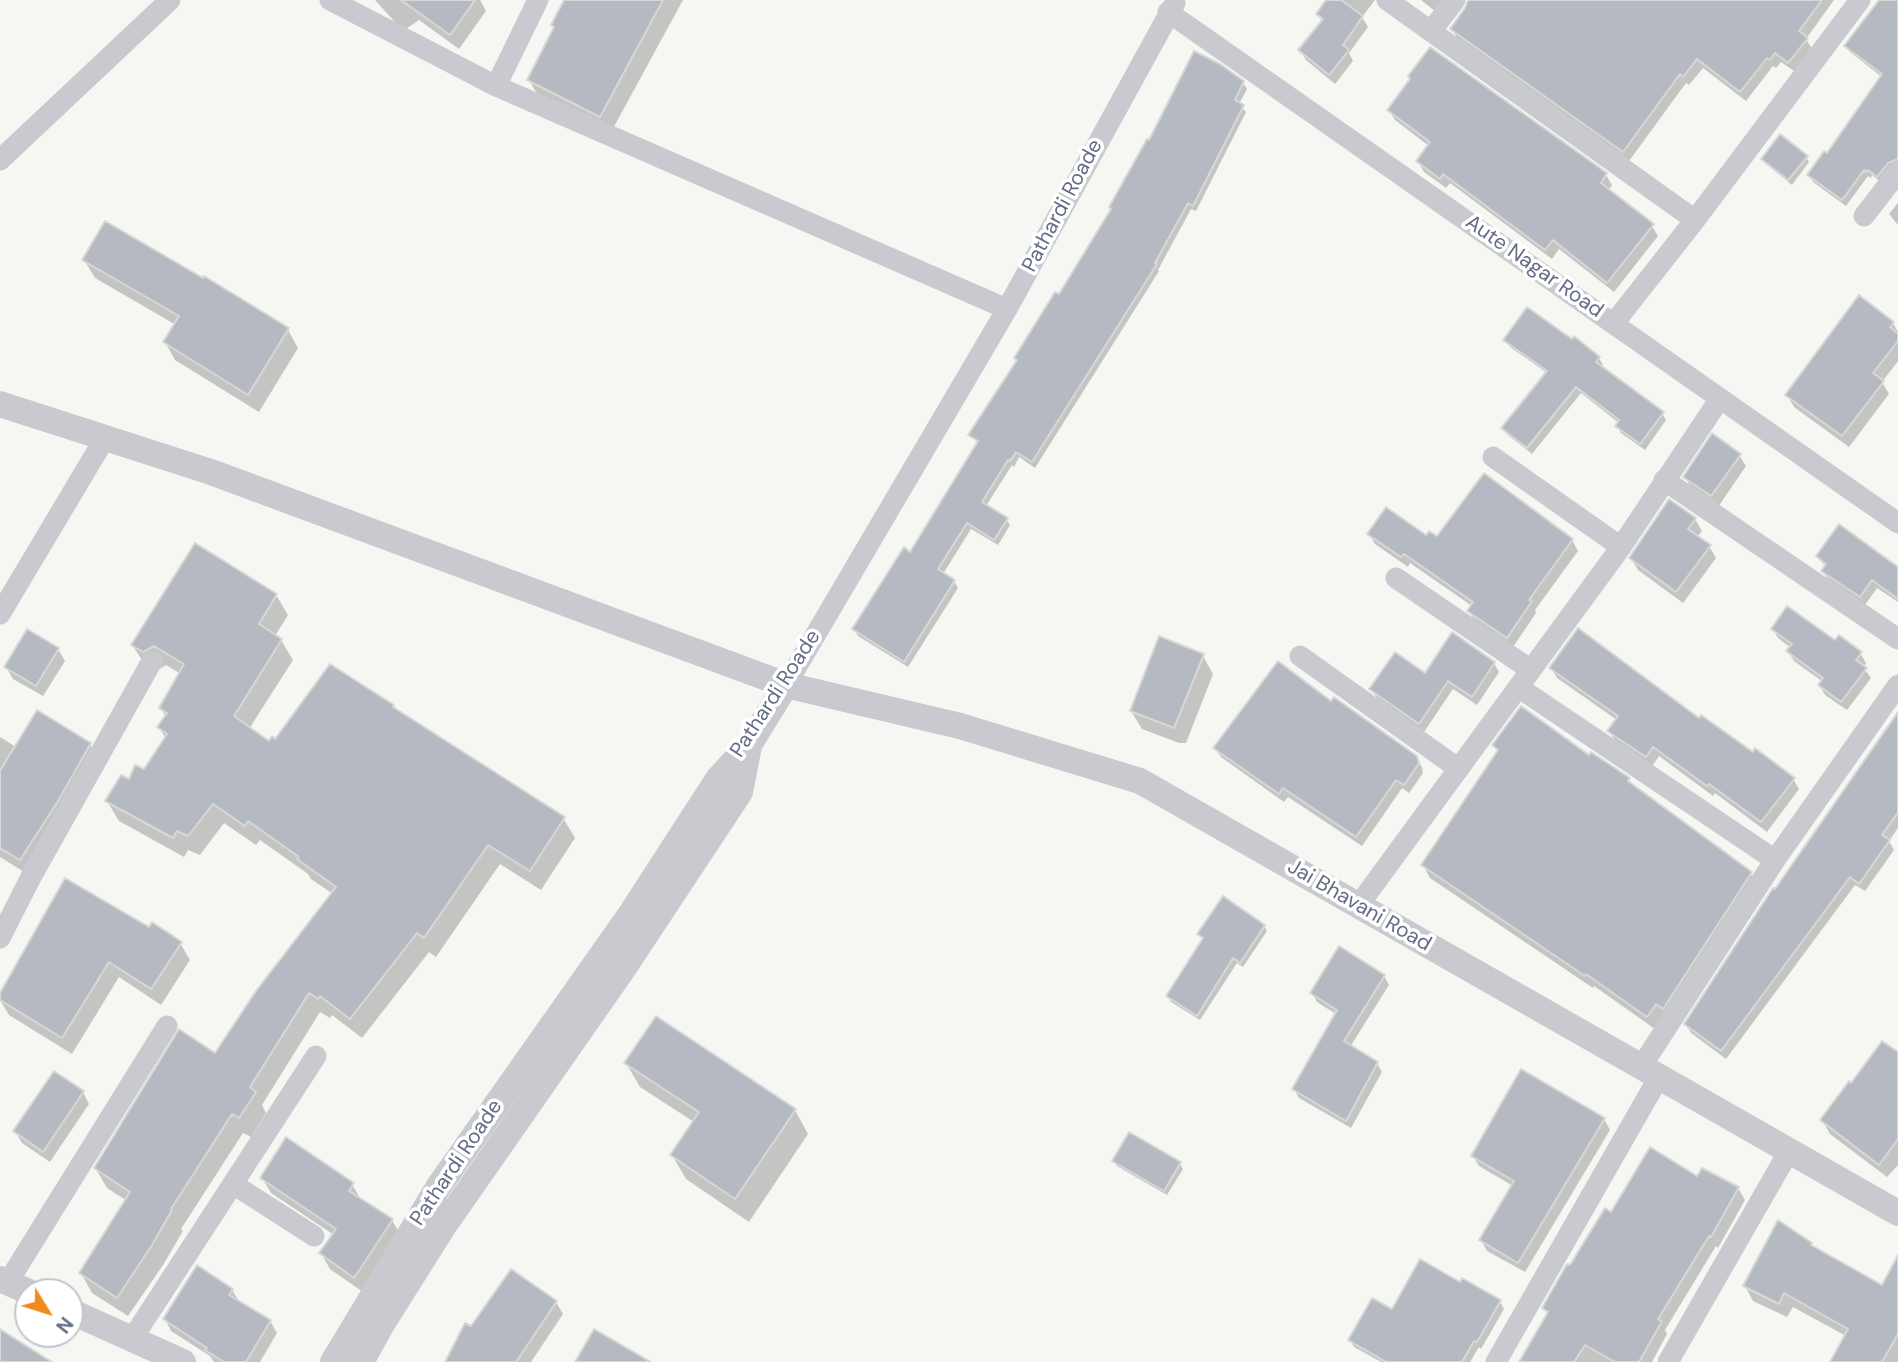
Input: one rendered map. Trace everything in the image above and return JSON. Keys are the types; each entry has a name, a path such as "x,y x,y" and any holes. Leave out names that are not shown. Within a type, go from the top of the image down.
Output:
{"street":[{"path":"0,160 170,0"},
{"path":"331,0 496,86 1007,309"},
{"path":"496,86 538,0"},
{"path":"1387,0 1695,220"},
{"path":"1430,31 1455,0"},
{"path":"1614,323 1860,0"},
{"name":"Pathardi Roade","path":"333,1362 439,1186 630,915 718,779 749,745 1007,309 1172,6"},
{"name":"Aute Nagar Road","path":"1172,6 1719,400 1898,523"},
{"path":"1864,216 1898,172"},
{"path":"1358,906 1621,547 1719,400"},
{"name":"Jai Bhavani Road","path":"0,404 211,472 786,685 960,726 1140,781 1898,1213"},
{"path":"0,614 105,438"},
{"path":"1493,457 1621,547"},
{"path":"1664,480 1898,639"},
{"path":"1396,578 1531,670"},
{"path":"1300,656 1459,769"},
{"path":"0,938 152,662"},
{"path":"1496,1362 1650,1072 1775,860 1898,685"},
{"path":"1518,687 1775,860"},
{"path":"361,1362 443,1227 623,969 740,792 749,745"},
{"path":"12,1284 167,1026"},
{"path":"132,1339 316,1056"},
{"path":"1674,1360 1788,1151"},
{"path":"233,1184 314,1236"},
{"path":"84,1317 183,1362"}],"building":[{"path":"401,0 475,0 450,35"},
{"path":"564,0 663,0 600,117 527,80 554,27 551,25"},
{"path":"1326,0 1341,0 1363,16 1343,45 1349,50 1329,75 1298,50 1323,19 1316,14"},
{"path":"1468,0 1822,0 1799,31 1808,38 1788,63 1775,53 1770,60 1767,58 1740,92 1697,59 1683,77 1680,74 1623,152 1450,29"},
{"path":"1879,0 1898,0 1898,159 1888,163 1877,177 1864,170 1842,200 1807,175 1824,151 1827,153 1882,74 1844,46"},
{"path":"1430,47 1607,173 1601,183 1654,224 1607,283 1553,240 1545,250 1443,174 1440,179 1416,161 1430,142 1387,110"},
{"path":"1194,51 1220,64 1244,81 1235,100 1244,105 1193,206 1188,203 1155,263 1157,264 1032,462 1016,452 1010,461 1008,460 982,502 1008,518 994,540 967,523 938,569 955,580 904,662 852,629 904,547 910,552 978,441 968,435 1017,360 1014,358 1055,292 1059,294 1111,209 1109,207 1147,139 1149,140"},
{"path":"1780,134 1808,156 1788,180 1761,159"},
{"path":"105,221 203,278 204,276 289,328 248,395 163,342 179,316 82,260"},
{"path":"1859,295 1894,322 1890,327 1898,334 1898,341 1873,373 1884,381 1842,436 1785,395"},
{"path":"1527,307 1572,339 1574,336 1600,357 1596,362 1664,412 1640,444 1615,426 1619,420 1576,387 1527,448 1501,428 1547,371 1503,340"},
{"path":"1712,433 1741,454 1711,496 1683,477"},
{"path":"1484,473 1573,539 1529,600 1532,601 1507,638 1467,611 1473,602 1404,554 1401,557 1367,534 1386,507 1426,535 1429,531 1437,536"},
{"path":"1669,499 1696,518 1688,529 1711,545 1676,592 1629,558"},
{"path":"1839,524 1898,567 1898,599 1872,580 1860,597 1821,571 1826,564 1816,556"},
{"path":"195,543 277,594 259,624 282,639 234,716 269,741 272,736 275,739 330,664 565,817 530,871 488,845 424,938 417,933 350,1019 320,996 318,999 309,993 250,1087 256,1092 239,1118 232,1114 117,1298 79,1273 130,1192 94,1168 179,1029 215,1053 256,991 336,887 248,821 245,826 213,804 188,836 177,831 173,838 105,801 121,775 129,779 135,765 144,769 167,734 157,727 167,713 159,708 184,664 154,646 143,652 131,645"},
{"path":"1787,606 1835,640 1839,635 1862,652 1856,660 1867,668 1841,702 1818,685 1823,678 1786,651 1792,644 1771,629"},
{"path":"1578,628 1699,718 1701,715 1753,752 1755,748 1795,778 1761,822 1653,747 1646,757 1607,731 1618,716 1549,668"},
{"path":"27,629 59,648 36,686 4,667"},
{"path":"1452,632 1495,662 1472,697 1448,681 1419,724 1369,689 1395,652 1425,673"},
{"path":"1159,636 1204,654 1174,728 1130,711"},
{"path":"1278,661 1331,701 1334,697 1417,756 1419,763 1404,785 1396,780 1356,837 1283,788 1279,794 1213,748"},
{"path":"1521,706 1589,755 1591,752 1630,778 1628,781 1752,872 1663,1009 1656,1004 1647,1017 1421,865 1498,750 1492,745"},
{"path":"37,710 91,743 20,860 0,848 0,771"},
{"path":"1898,712 1898,812 1882,835 1890,840 1859,884 1850,877 1721,1051 1684,1024 1773,888 1775,889"},
{"path":"65,878 149,927 152,922 182,942 151,989 109,962 62,1038 0,1000 0,993"},
{"path":"1223,896 1265,925 1240,963 1233,958 1197,1016 1166,996 1203,938 1197,934"},
{"path":"1339,946 1385,975 1344,1041 1378,1062 1346,1121 1292,1089 1337,1010 1310,993"},
{"path":"656,1016 796,1109 735,1199 670,1155 699,1112 624,1063"},
{"path":"1882,1041 1898,1052 1898,1139 1879,1165 1820,1120"},
{"path":"1521,1069 1605,1118 1518,1263 1479,1240 1514,1181 1471,1156"},
{"path":"54,1071 84,1091 43,1152 13,1131"},
{"path":"1129,1132 1181,1162 1164,1191 1112,1161"},
{"path":"286,1137 354,1183 349,1191 393,1219 354,1278 319,1253 336,1229 260,1178"},
{"path":"1650,1147 1697,1176 1702,1168 1739,1187 1711,1237 1709,1236 1658,1319 1662,1321 1639,1362 1615,1362 1585,1345 1574,1362 1519,1362 1548,1312 1542,1308 1567,1264 1570,1265 1605,1208 1611,1212"},
{"path":"1778,1220 1812,1243 1811,1245 1882,1285 1898,1255 1898,1334 1882,1362 1830,1362 1848,1329 1784,1293 1779,1304 1743,1286"},
{"path":"1420,1259 1460,1282 1462,1278 1501,1300 1462,1362 1386,1362 1348,1340 1372,1298 1392,1309"},
{"path":"197,1265 233,1289 229,1295 271,1320 246,1362 224,1362 163,1319"},
{"path":"511,1269 557,1301 516,1362 445,1362 465,1323 471,1326"},
{"path":"0,1329 14,1338 14,1348 30,1348 52,1362 0,1362"},
{"path":"594,1329 651,1362 575,1362"}]}
